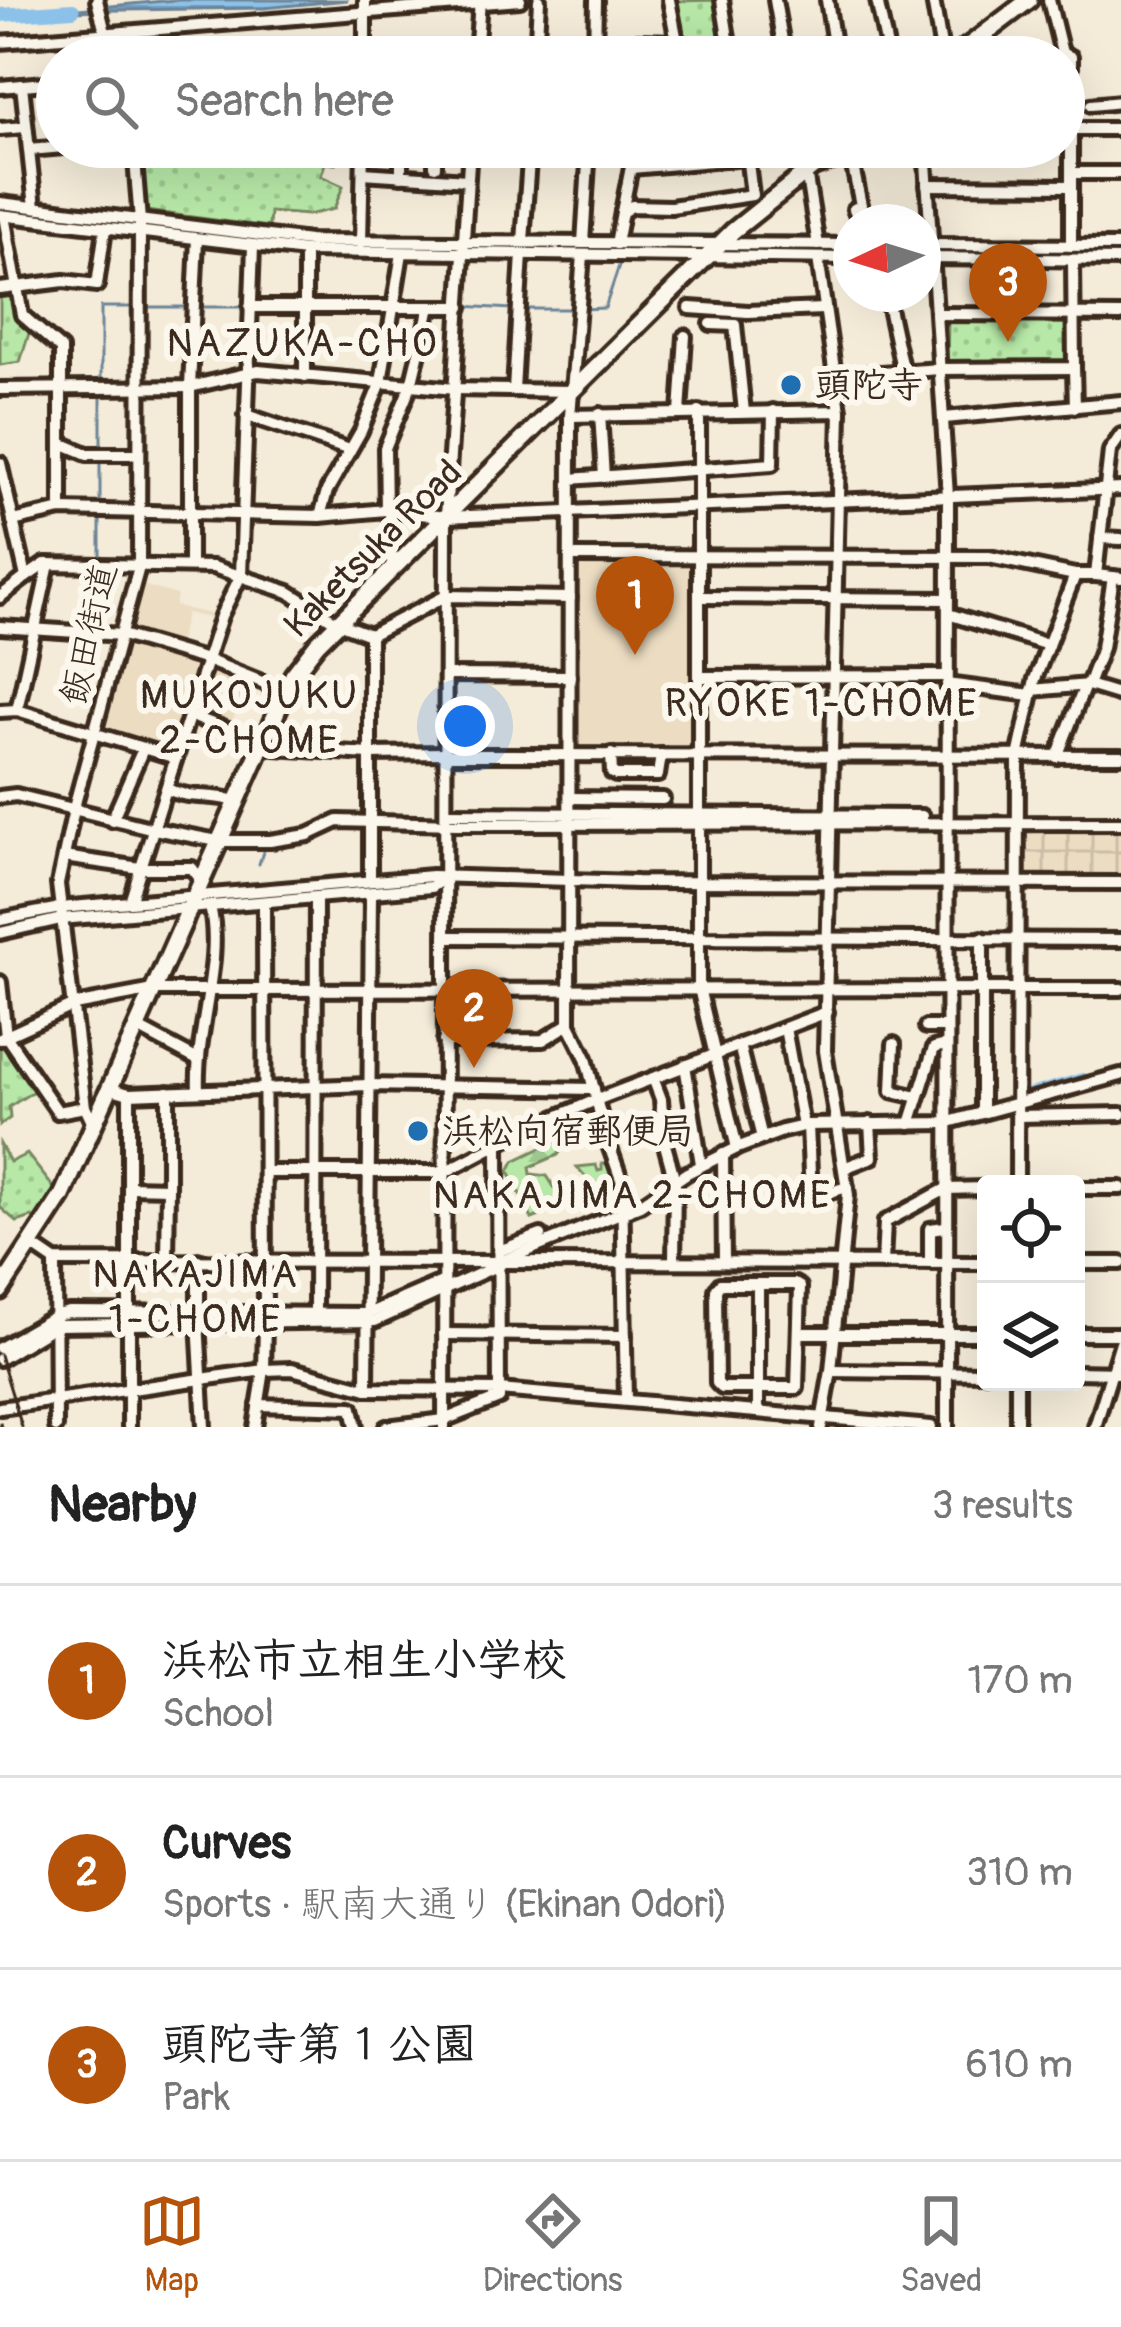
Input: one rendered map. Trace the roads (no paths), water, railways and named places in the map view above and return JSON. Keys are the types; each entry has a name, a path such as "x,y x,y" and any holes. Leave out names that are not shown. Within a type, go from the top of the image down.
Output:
{"highway":[{"path":"977,36 1009,7 1029,0"},
{"name":"Kaketsuka Road","path":"2,1285 33,1246 95,1127 120,1092 154,990 284,692 304,659 722,245 755,201 811,168"}],"street":[{"path":"97,0 106,36"},
{"path":"70,36 365,8 520,0"},
{"path":"537,36 539,0"},
{"path":"595,36 596,0"},
{"path":"669,0 676,36"},
{"path":"722,0 728,36"},
{"path":"775,0 781,36"},
{"path":"827,0 833,36"},
{"path":"877,0 885,36"},
{"path":"933,0 939,36"},
{"path":"1049,0 1058,36"},
{"path":"478,36 480,1"},
{"path":"0,42 36,39"},
{"path":"0,87 36,84"},
{"path":"22,86 35,207"},
{"path":"1091,105 1121,102"},
{"path":"0,129 26,127"},
{"path":"1085,128 1121,129"},
{"path":"28,150 36,149"},
{"name":"飯田街道","path":"95,1127 86,1107 58,884 139,567 140,226 136,168"},
{"path":"361,243 363,168"},
{"path":"401,168 401,176"},
{"path":"444,1424 446,517 468,168"},
{"path":"514,390 529,168"},
{"path":"588,168 570,416 569,1024 586,1058 622,1182 626,1400"},
{"path":"616,244 631,169 638,168"},
{"path":"622,212 632,206 755,201 750,168"},
{"path":"851,168 861,204"},
{"path":"927,168 928,204"},
{"path":"1070,168 1071,246"},
{"path":"807,170 840,411 825,1051 847,1186 835,1334 822,1422"},
{"path":"363,173 467,180"},
{"path":"928,184 1071,180 1121,173"},
{"path":"1,211 35,207 197,239 304,250 463,256 523,248"},
{"path":"1,211 105,229 140,226 361,243 464,241 708,258 833,248"},
{"path":"1,211 22,315 61,349 61,510"},
{"path":"0,289 64,280 97,285 105,229"},
{"path":"190,566 190,387 197,239"},
{"path":"583,249 616,244 722,245 833,254"},
{"path":"130,902 221,616 241,575 253,246"},
{"path":"941,251 1121,246"},
{"path":"304,250 305,376"},
{"path":"941,252 1121,260"},
{"path":"320,516 327,490 381,382 402,254"},
{"path":"1073,260 1075,407"},
{"path":"250,307 461,307"},
{"path":"392,570 385,448 412,385 430,307"},
{"path":"689,308 823,309"},
{"path":"890,312 903,373"},
{"path":"947,1427 948,496 938,314 1121,316"},
{"path":"711,324 734,325 744,412"},
{"path":"680,413 685,336"},
{"path":"835,376 941,368 1074,368"},
{"path":"0,388 190,387 258,371 455,389 572,391"},
{"path":"944,418 1121,402"},
{"path":"570,479 772,464 773,411"},
{"path":"570,416 840,411"},
{"path":"699,412 699,988 736,1146"},
{"path":"246,415 350,450"},
{"path":"600,415 604,477"},
{"path":"1096,575 1110,451 1121,435"},
{"path":"61,443 87,454 140,454"},
{"path":"0,464 26,577"},
{"path":"13,521 61,510 320,516 388,510 446,517 1121,490"},
{"path":"1100,538 1121,538"},
{"path":"570,556 989,557 1076,575 1117,578 1102,648 1057,757"},
{"path":"0,597 49,564 213,567 289,592 338,623 370,635 446,596 571,598"},
{"path":"17,710 49,564"},
{"path":"1017,1175 1018,757 1032,692 1076,575"},
{"path":"701,597 948,598"},
{"path":"948,614 1048,645"},
{"path":"0,627 122,635 207,660 284,692"},
{"path":"367,1389 370,635"},
{"path":"446,675 570,676"},
{"path":"701,676 947,680 1032,692 1054,686 1121,694"},
{"path":"0,711 17,710 176,758"},
{"path":"190,715 260,745 369,754 1121,756"},
{"path":"112,820 143,749"},
{"path":"611,754 616,775 658,775 661,754"},
{"path":"167,789 183,797 217,794 235,801"},
{"path":"0,797 16,795 218,841 308,835 338,821 446,817 1121,819"},
{"path":"570,798 663,799"},
{"path":"64,856 140,868 192,868 195,895 210,907 216,930 196,1059 198,1090"},
{"path":"0,933 61,913 130,902 195,895 431,887 443,879 1121,883"},
{"path":"210,907 316,898 370,887"},
{"path":"0,920 195,895"},
{"path":"316,898 316,1314"},
{"path":"255,1427 264,1370 264,902"},
{"path":"445,937 1121,940"},
{"path":"982,938 982,1113"},
{"path":"0,982 3,1037 38,1089 58,1112 86,1107"},
{"path":"3,1037 74,1005 154,990 1121,989"},
{"path":"265,1172 446,1172 595,1094 653,1078 827,1012"},
{"path":"444,1040 543,1040 569,1024"},
{"path":"926,1027 946,1027"},
{"path":"138,1028 196,1059"},
{"path":"785,1028 804,1124 811,1198 847,1186"},
{"path":"894,1044 892,1091 918,1096"},
{"path":"739,1045 762,1136"},
{"path":"910,1124 936,1045 946,1045"},
{"path":"686,1065 701,1162"},
{"path":"1018,1110 1121,1076"},
{"path":"653,1078 674,1179 674,1262"},
{"path":"129,1427 129,1187 120,1092 368,1084 595,1094"},
{"path":"167,1260 169,1092"},
{"path":"0,1348 57,1320 367,1318 498,1258 650,1201 701,1162 804,1124 945,1123 1018,1110 1121,1114"},
{"path":"844,1168 872,1157 870,1124"},
{"path":"386,1427 444,1424 496,1400 501,1334 498,1144"},
{"path":"723,1154 724,1262"},
{"path":"129,1187 168,1188"},
{"path":"1085,1188 1121,1188"},
{"path":"883,1263 885,1222 946,1190 977,1189"},
{"path":"930,1263 930,1229 946,1226"},
{"path":"33,1246 56,1261 498,1258 977,1263"},
{"path":"198,1260 204,1427"},
{"path":"56,1261 56,1427"},
{"path":"1085,1263 1121,1263"},
{"path":"720,1284 758,1284 800,1287 799,1385 722,1388 716,1384 716,1290 720,1284"},
{"path":"758,1284 758,1410"},
{"path":"264,1318 316,1314 367,1318"},
{"path":"0,1359 57,1320"},
{"path":"800,1333 977,1334"},
{"path":"444,1334 626,1336"},
{"path":"1085,1335 1121,1338 1116,1372 1095,1427"},
{"path":"0,1408 292,1369 367,1389 499,1390 758,1410 822,1422 931,1427"},
{"path":"831,1371 977,1373"},
{"path":"1085,1372 1116,1372"},
{"path":"1016,1391 1017,1427"},
{"path":"259,1405 352,1408 356,1427"}],"water":[{"path":"174,0 348,0 264,8 57,11"}],"waterway":[{"path":"0,15 73,10"},
{"path":"625,234 717,235"},
{"path":"739,236 813,236"},
{"path":"823,236 833,236"},
{"path":"941,238 1065,239"},
{"path":"1075,239 1121,239"},
{"path":"582,309 605,308 621,260"},
{"path":"462,306 512,309"},
{"path":"101,384 101,307 135,307"},
{"path":"145,307 189,307"},
{"path":"199,307 249,307"},
{"path":"522,309 572,309"},
{"path":"101,394 101,450"},
{"path":"100,460 100,504"},
{"path":"100,514 100,558"},
{"path":"388,817 434,816"},
{"path":"259,864 266,843"},
{"path":"1023,1097 1083,1080"},
{"path":"46,1327 63,1319 118,1317"}],"railway":[{"path":"0,1355 22,1427"},
{"path":"0,1423 1,1427"}],"place":[{"name":"頭陀寺第１公園","path":"1008,342"},
{"name":"頭陀寺","path":"791,385"},
{"name":"浜松市立相生小学校","path":"635,655"},
{"name":"Curves","path":"474,1068"},
{"name":"浜松向宿郵便局","path":"418,1131"}],"district":[{"name":"NAZUKA-CHO","path":"303,343"},
{"name":"RYOKE 1-CHOME","path":"822,703"},
{"name":"MUKOJUKU 2-CHOME","path":"250,718"},
{"name":"NAKAJIMA 2-CHOME","path":"633,1195"},
{"name":"NAKAJIMA 1-CHOME","path":"196,1296"}]}
